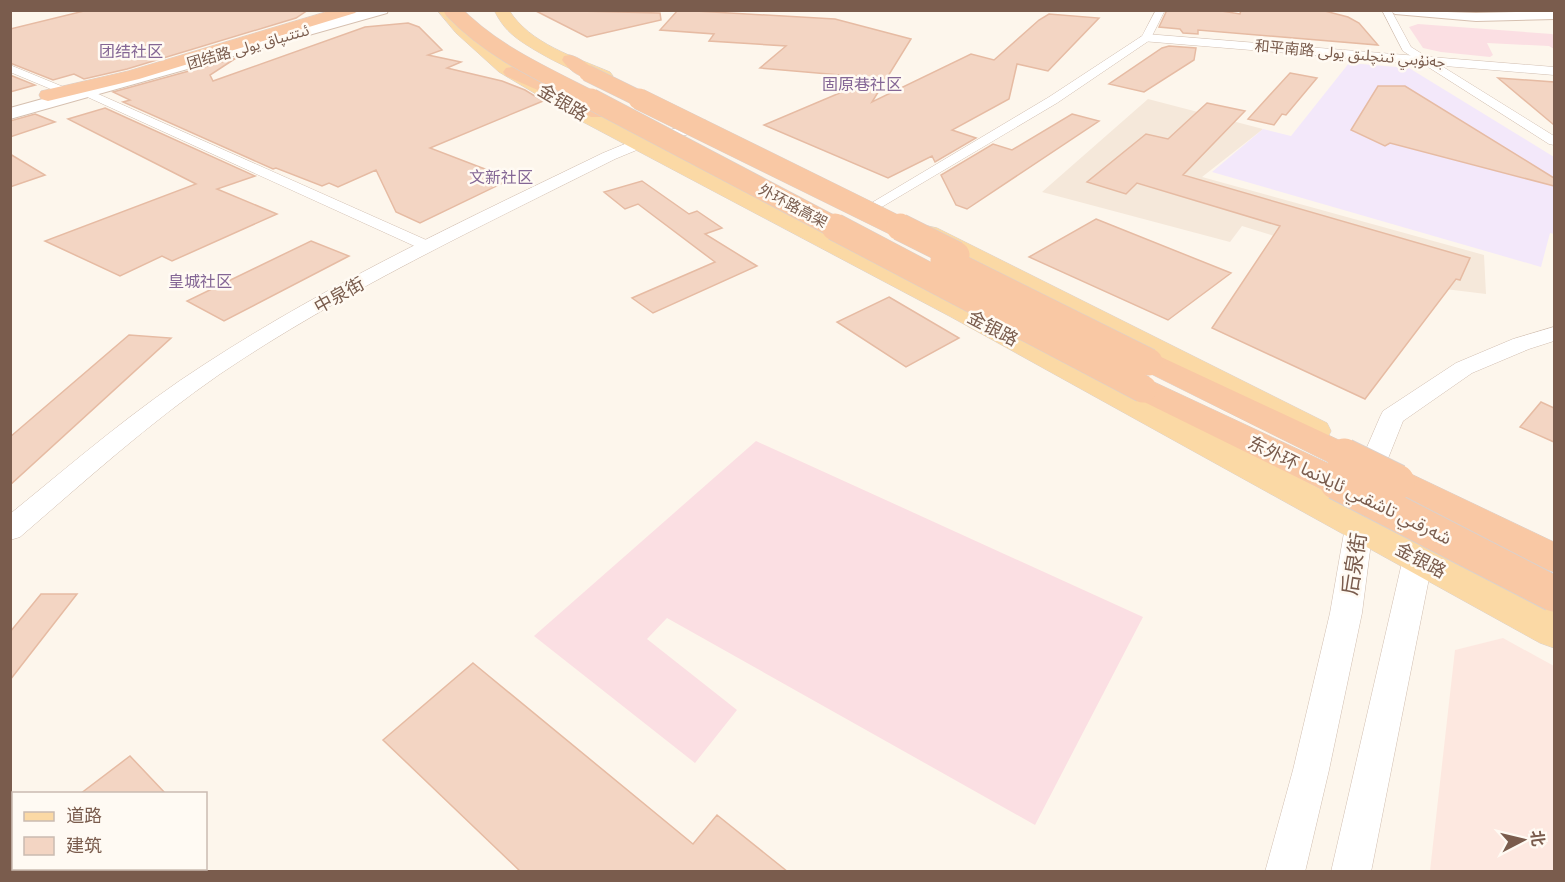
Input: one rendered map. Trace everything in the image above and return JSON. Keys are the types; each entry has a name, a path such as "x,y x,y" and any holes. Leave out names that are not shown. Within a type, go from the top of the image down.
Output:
{"highway":[{"path":"55,93 132,75 350,10"},
{"name":"外环路高架","path":"452,10 470,29 496,49 1146,375"},
{"name":"外环路高架","path":"472,10 484,25 512,45 1028,302 1146,375"},
{"path":"579,67 956,255 1028,302"},
{"path":"512,72 572,98 960,313 1146,375"},
{"name":"东外环 شەرقىي تاشقىي ئايلانما","path":"1146,375 1461,513 1554,558"},
{"name":"东外环 شەرقىي تاشقىي ئايلانما","path":"1146,375 1337,482 1554,594"},
{"path":"1461,513 1554,548"}],"main road":[{"name":"团结路 ئىتتىپاق يولى","path":"10,106 342,10"},
{"name":"团结路 ئىتتىپاق يولى","path":"10,114 382,10"},
{"name":"金银路","path":"444,10 462,30 512,72 638,144 961,311 1554,631"},
{"path":"501,10 506,22 536,44 579,67 875,205 1374,461 1554,548"},
{"path":"1395,10 1476,17 1554,15"},
{"path":"1472,10 1518,10"}],"street":[{"path":"875,205 1053,100 1146,38 1161,10"},
{"path":"1386,10 1407,49 1554,141"},
{"name":"和平南路 جەنۇبىي تىنچلىق يولى","path":"1146,38 1554,71"},
{"path":"10,68 55,93"},
{"path":"87,93 427,246"},
{"name":"中泉街","path":"10,530 99,455 243,350 427,246 609,156 638,144 705,124"},
{"name":"后泉街","path":"1285,872 1311,770 1346,613 1359,527 1374,461 1392,417 1464,368 1554,334"},
{"path":"1351,872 1418,558 1374,461"}],"shaded area":[{"path":"1418,24 1552,34 1554,35 1554,49 1549,46 1487,43 1493,55 1490,57 1441,52 1423,48 1409,27"},
{"path":"1349,63 1409,68 1554,157 1554,234 1550,233 1541,267 1212,172 1263,129 1291,136"},
{"path":"1148,99 1263,129 1202,177 1484,255 1486,294 1445,289 1242,226 1230,242 1042,192"},
{"path":"756,441 1143,617 1035,825 667,618 647,639 737,710 695,763 534,636"},
{"path":"1503,638 1554,666 1554,871 1430,871 1455,650"}],"building":[{"path":"88,10 308,10 296,18 127,69 84,79 74,74 53,80 10,63 10,29"},
{"path":"534,10 660,13 661,20 587,37"},
{"path":"678,10 835,19 911,39 872,102 971,54 994,60 1039,20 1049,14 1099,18 1048,71 1017,64 1009,99 952,130 976,138 935,162 932,156 888,178 764,125 875,78 760,68 786,46 709,41 714,34 660,30"},
{"path":"1167,10 1215,10 1240,14 1241,10 1321,10 1348,17 1359,23 1378,45 1198,30 1198,34 1183,33 1180,29 1159,27"},
{"path":"408,23 419,27 442,50 428,55 461,62 447,68 502,81 525,90 543,101 430,148 511,179 420,223 396,212 376,170 338,187 329,183 322,186 276,168 273,169 123,102 130,100 113,92 236,58 210,75 213,81 365,27"},
{"path":"1169,46 1196,48 1194,60 1144,92 1109,84 1162,48"},
{"path":"1290,73 1317,78 1286,115 1282,114 1274,125 1248,119"},
{"path":"10,75 35,85 10,92"},
{"path":"1498,78 1554,82 1554,125"},
{"path":"1378,86 1405,86 1554,178 1554,186 1390,143 1385,146 1351,130"},
{"path":"1207,103 1245,111 1183,175 1470,258 1460,280 1456,279 1365,399 1212,328 1280,226 1137,183 1126,194 1087,182 1146,134 1168,139"},
{"path":"105,108 255,176 217,189 277,214 172,261 162,256 120,276 45,241 196,184 68,119"},
{"path":"35,114 55,122 10,137 10,121"},
{"path":"1072,114 1099,121 967,209 956,205 941,175 993,144 1012,150"},
{"path":"10,154 45,175 10,187"},
{"path":"642,181 689,214 697,211 722,228 705,234 757,266 653,313 632,298 715,262 638,204 625,209 604,192"},
{"path":"1096,219 1231,273 1168,320 1029,257"},
{"path":"311,241 349,256 224,321 187,301"},
{"path":"889,297 959,338 906,367 837,322"},
{"path":"129,335 171,338 10,485 10,437"},
{"path":"1541,402 1554,408 1554,442 1520,427"},
{"path":"41,594 77,594 10,680 10,632"},
{"path":"473,663 693,844 717,815 788,872 521,872 383,740"},
{"path":"130,756 164,792 83,792"}],"district":[{"name":"团结社区","path":"131,51"},
{"name":"固原巷社区","path":"862,84"},
{"name":"文新社区","path":"501,177"},
{"name":"皇城社区","path":"200,281"}]}
